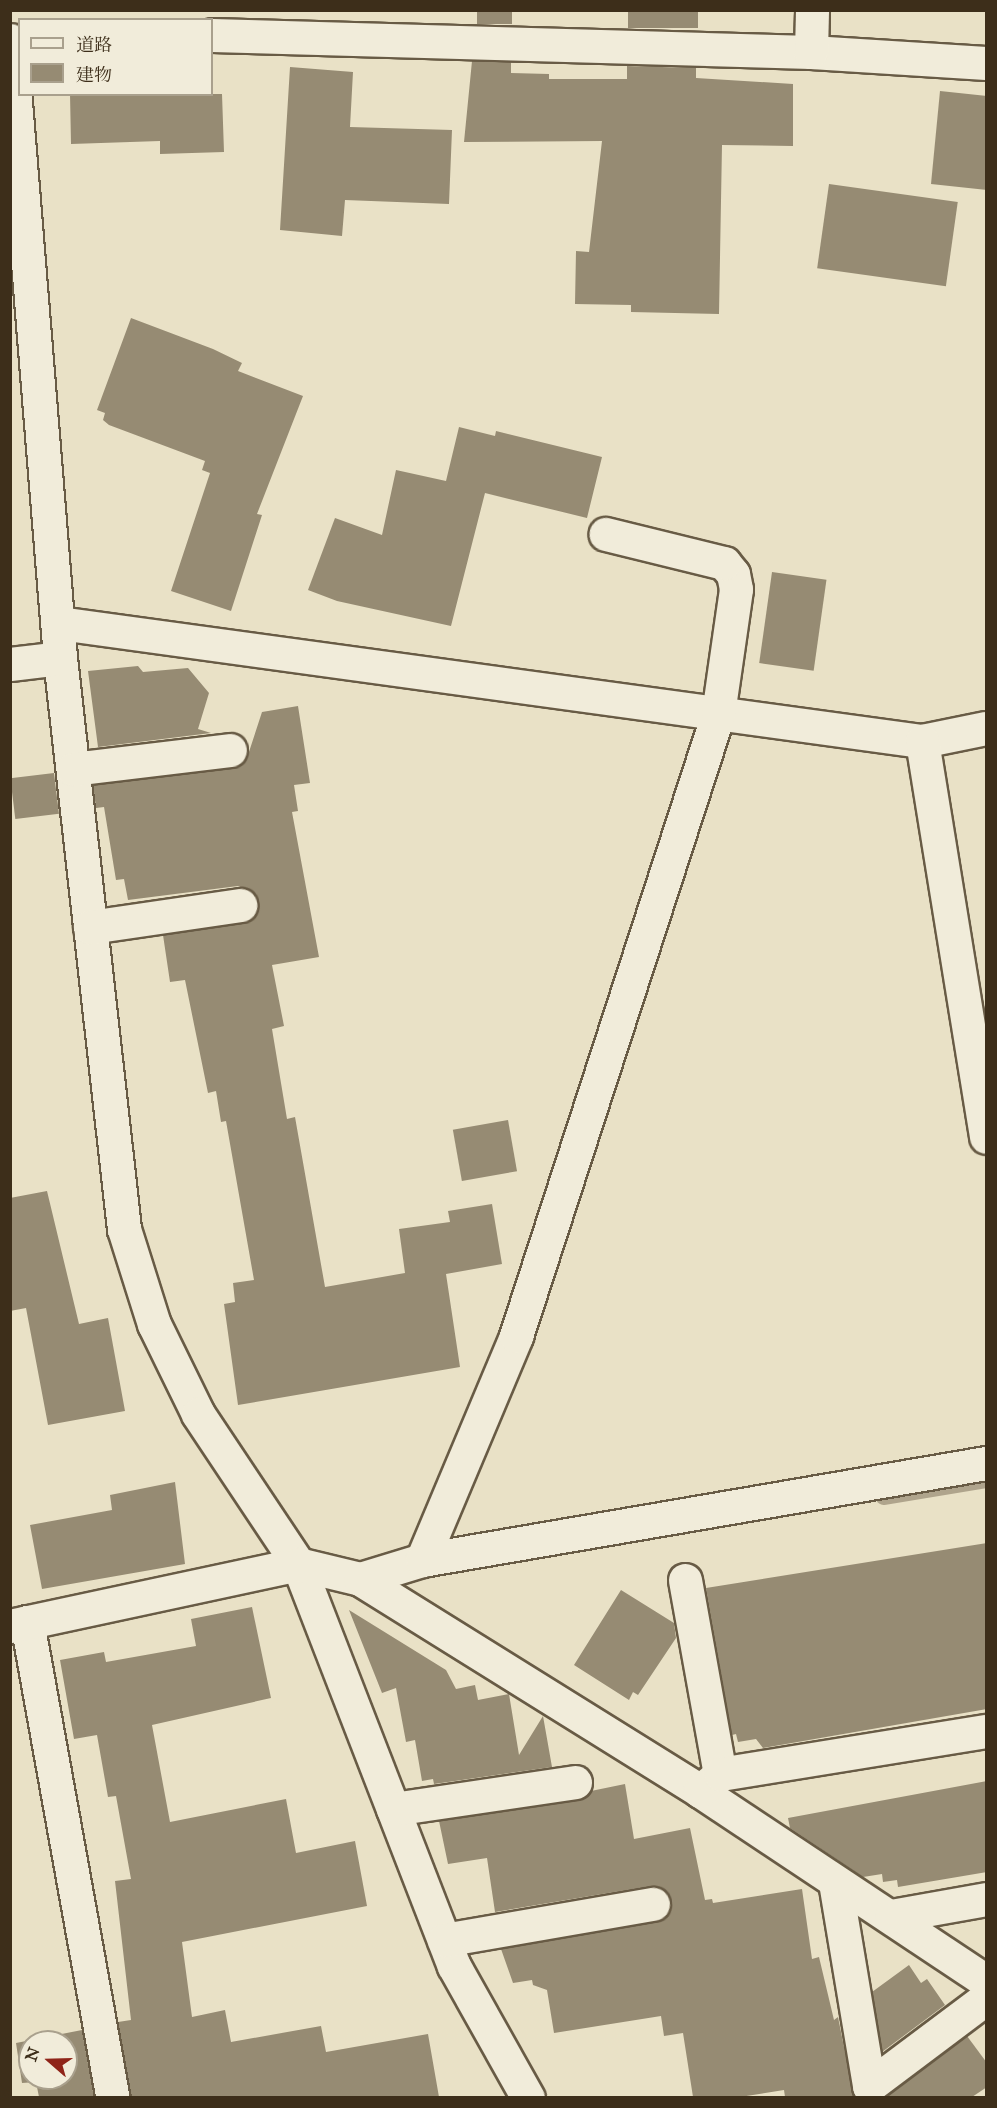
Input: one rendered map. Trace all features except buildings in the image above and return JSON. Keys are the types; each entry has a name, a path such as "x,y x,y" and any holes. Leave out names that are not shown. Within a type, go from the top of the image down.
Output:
{"street":[{"path":"811,52 812,10"},
{"path":"213,35 811,52 987,63"},
{"path":"10,40 25,431 59,623 60,658 124,1229 154,1324 198,1414 298,1564 454,1966 528,2097"},
{"path":"422,1560 516,1336 718,714 736,589 733,574 724,563 606,534"},
{"path":"59,623 922,741 987,728"},
{"path":"10,664 60,658"},
{"path":"922,741 987,1137"},
{"path":"73,769 230,750"},
{"path":"90,927 240,905"},
{"path":"360,1579 422,1560 987,1463"},
{"path":"113,2097 19,1624 298,1564 360,1579 710,1783 835,1882 891,1916 987,1981"},
{"path":"685,1580 710,1783"},
{"path":"710,1783 987,1731"},
{"path":"393,1809 575,1782"},
{"path":"835,1882 869,2086 987,1998"},
{"path":"891,1916 987,1899"},
{"path":"444,1940 652,1904"}],"waterway":[{"path":"883,1497 986,1480"}]}
